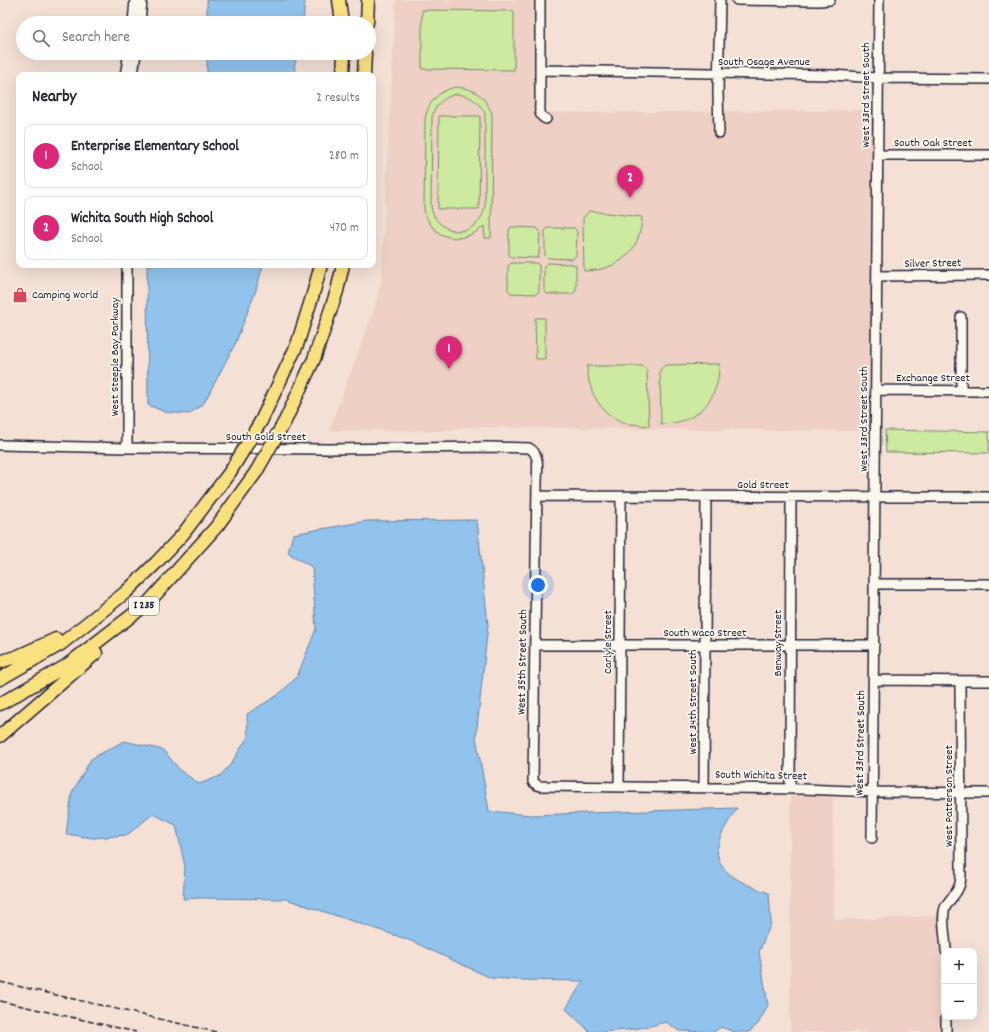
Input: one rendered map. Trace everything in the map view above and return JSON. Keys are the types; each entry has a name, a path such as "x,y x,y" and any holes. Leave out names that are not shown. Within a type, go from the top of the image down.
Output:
{"highway":[{"path":"339,0 341,16"},
{"path":"346,16 347,0"},
{"path":"368,16 370,0"},
{"path":"343,72 344,60"},
{"path":"364,72 365,60"},
{"name":"I 235","path":"0,678 61,644 126,592 183,534 230,472 261,421 297,345 320,268"},
{"name":"I 235","path":"0,704 66,666 134,614 148,602 217,526 256,472 285,421 314,359 337,292 342,268"},
{"path":"0,736 106,644 134,614"},
{"path":"0,662 18,656 68,633 92,619"}],"street":[{"path":"134,16 135,0"},
{"path":"141,16 142,0"},
{"path":"540,0 540,114 546,119"},
{"path":"719,133 718,74 720,0"},
{"path":"737,0 830,0"},
{"name":"West 33rd Street South","path":"872,838 879,0"},
{"path":"126,72 128,60"},
{"path":"133,72 135,60"},
{"name":"South Osage Avenue","path":"540,70 832,75 878,78 989,79"},
{"name":"South Oak Street","path":"878,155 989,155"},
{"name":"West Steeple Bay Parkway","path":"127,268 127,448"},
{"name":"Silver Street","path":"877,276 989,275"},
{"path":"961,391 962,317"},
{"name":"Exchange Street","path":"876,390 989,391"},
{"name":"South Gold Street","path":"0,445 330,450 488,447 532,449"},
{"name":"West 35th Street South","path":"532,449 536,453 538,496 533,782"},
{"name":"Gold Street","path":"538,496 989,498"},
{"name":"Carlyle Street","path":"619,787 621,497"},
{"name":"West 34th Street South","path":"704,788 706,497"},
{"name":"Benway Street","path":"790,788 791,497"},
{"path":"875,584 989,584"},
{"name":"South Waco Street","path":"536,644 874,645"},
{"path":"874,680 989,681"},
{"name":"West Patterson Street","path":"946,948 946,935 943,920 945,907 957,890 961,877 960,681"},
{"name":"South Wichita Street","path":"533,782 537,786 790,788 873,792 989,793"},
{"path":"946,1020 946,1032"}],"shaded area":[{"path":"396,0 536,0 536,113 874,110 872,431 466,427 438,431 329,430 374,310 381,283"},
{"path":"790,793 833,795 834,920 939,916 942,1032 790,1032"}],"green space":[{"path":"422,10 514,11 514,70 422,69"},
{"path":"456,87 474,91 486,102 492,114 491,238 485,238 484,226 466,236 457,238 440,234 433,228 424,209 426,113 431,102 439,94","holes":["456,94 473,99 485,113 485,206 482,217 475,225 460,231 444,227 438,222 433,215 431,206 432,116 438,105 444,99"]},
{"path":"439,116 480,116 479,209 438,209"},
{"path":"589,211 642,217 641,229 632,249 617,263 596,270 584,271 583,218"},
{"path":"511,227 537,228 540,231 539,255 537,258 511,257 509,255 509,230"},
{"path":"548,228 574,228 577,231 576,255 573,259 548,258 545,255 545,231"},
{"path":"511,263 537,263 539,266 539,291 536,294 511,293 508,290 508,266"},
{"path":"547,263 573,264 576,266 576,290 573,294 547,294 544,290 544,266"},
{"path":"535,318 545,318 545,359 536,359"},
{"path":"719,364 715,389 711,399 704,408 685,420 661,424 660,370 665,365"},
{"path":"587,366 642,366 647,370 649,426 630,424 620,421 604,410 598,403 590,386"},
{"path":"885,430 989,432 989,453 886,452"}],"water":[{"path":"207,0 305,0 304,16 207,16"},
{"path":"207,60 296,60 294,67 296,72 207,72"},
{"path":"147,268 262,268 256,290 236,342 204,403 189,414 165,412 148,405"},
{"path":"477,520 488,625 476,737 489,811 531,815 737,808 720,838 717,849 719,859 723,868 730,874 749,885 769,893 771,923 759,952 768,1005 758,1024 749,1032 735,1032 721,1027 714,1032 679,1031 666,1022 628,1030 590,1032 566,1009 583,981 491,978 409,940 286,899 183,899 185,867 176,825 153,814 127,835 93,838 66,834 72,793 91,759 124,741 163,750 181,771 199,784 220,776 230,765 248,737 247,714 278,695 297,677 316,629 312,567 288,553 293,534 367,521"}],"railway":[{"path":"0,982 216,1032"},
{"path":"0,1001 136,1032"}],"place":[{"name":"Wichita South High School","path":"630,198"},
{"name":"Camping World","path":"20,295"},
{"name":"Enterprise Elementary School","path":"449,369"}]}
